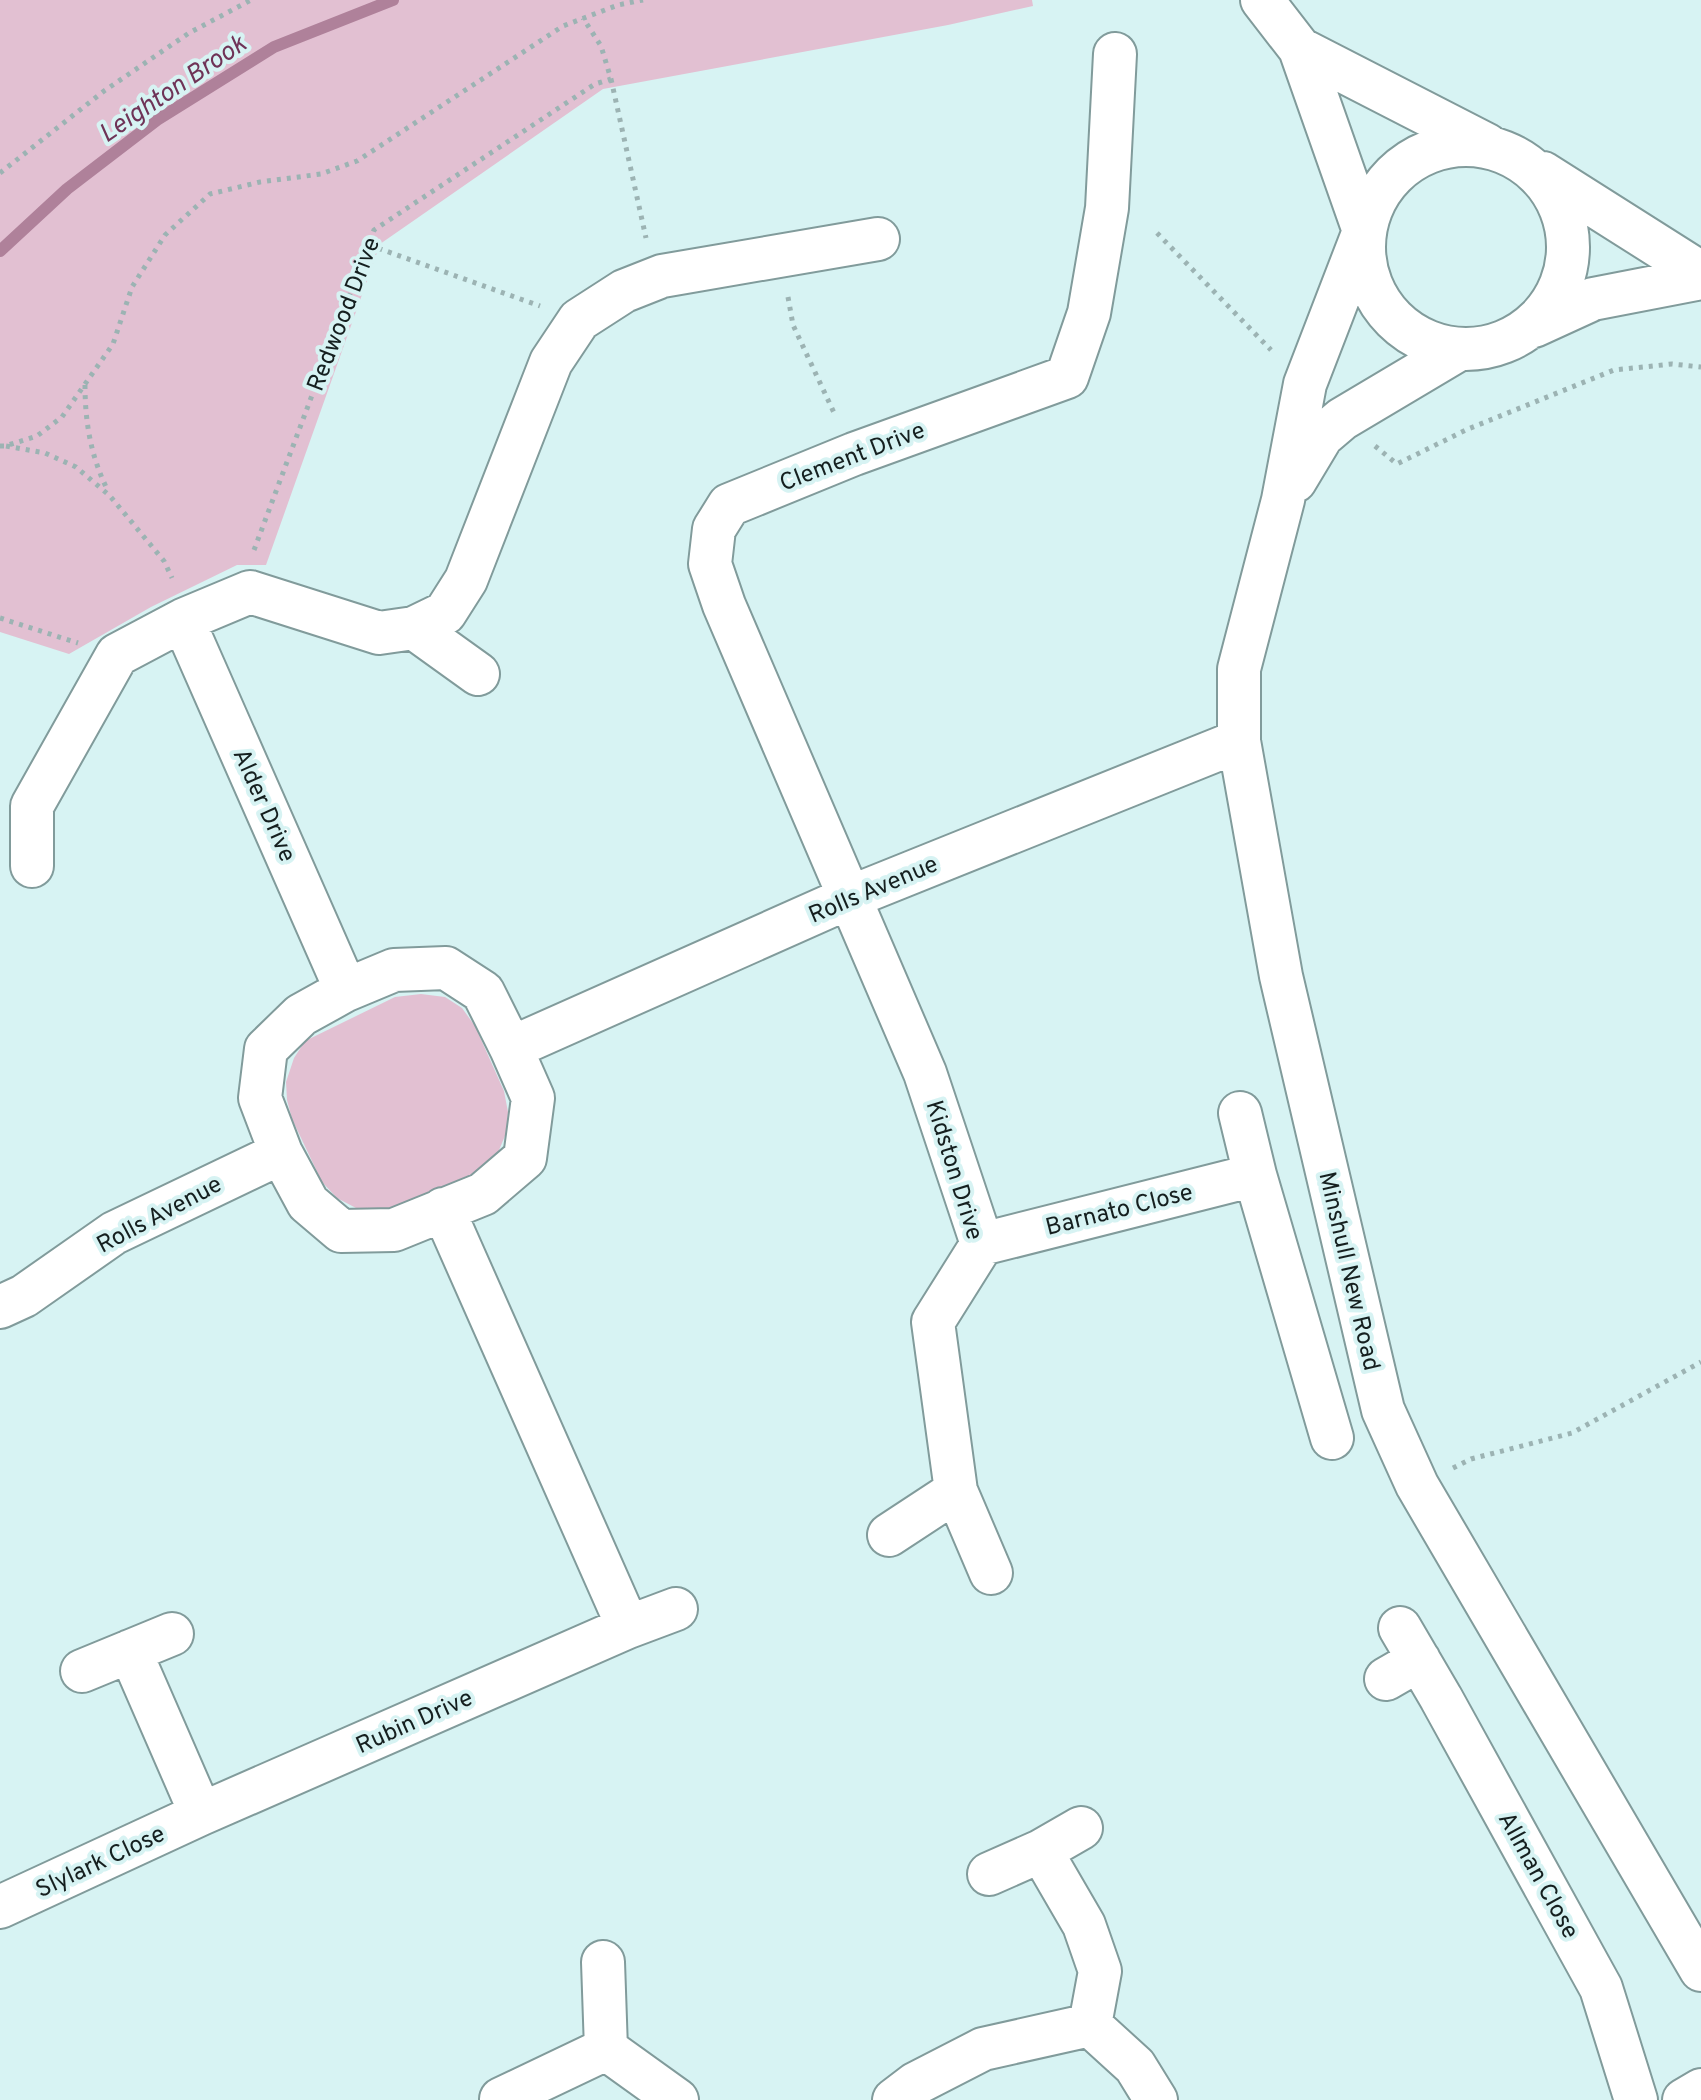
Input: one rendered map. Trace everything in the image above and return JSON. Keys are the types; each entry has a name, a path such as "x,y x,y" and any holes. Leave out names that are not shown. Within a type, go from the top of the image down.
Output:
{"street":[{"path":"1262,0 1300,49 1364,231 1364,265 1376,297 1397,323 1425,341 1458,350 1495,346 1593,299 1701,275"},
{"path":"1300,49 1506,153 1701,275"},
{"name":"Clement Drive","path":"848,898 724,605 710,564 714,529 729,505 854,454 1067,377 1089,313 1107,208 1115,54"},
{"path":"1364,231 1379,191 1409,161 1448,145 1506,153 1550,187 1567,224 1568,263 1554,300 1527,330"},
{"name":"Minshull New Road","path":"1364,231 1305,384 1283,500 1239,669 1239,741 1281,976 1383,1410 1417,1485 1701,1970"},
{"path":"32,866 16,813 117,655 183,620 250,592 379,633 414,628 445,613 466,580 551,362 579,320 624,291 662,276 878,239"},
{"name":"Minshull New Road","path":"1283,500 1322,436 1342,419 1458,350"},
{"name":"Alder Drive","path":"183,620 346,990"},
{"path":"414,628 478,674"},
{"name":"Rolls Avenue","path":"511,1048 848,898 1239,741"},
{"name":"Kidston Drive","path":"848,898 925,1073 982,1244 933,1322 956,1491 991,1573"},
{"path":"446,968 483,992 533,1098 525,1158 483,1194 394,1230 341,1231 308,1203 281,1153 260,1098 266,1049 301,1015 346,990 394,970 446,968"},
{"path":"1240,1113 1255,1175 1332,1438"},
{"name":"Rolls Avenue","path":"0,1307 24,1296 114,1233 281,1153"},
{"name":"Barnato Close","path":"982,1244 1255,1175"},
{"path":"443,1209 628,1627"},
{"path":"889,1535 956,1491"},
{"name":"Rubin Drive","path":"201,1814 628,1627 676,1609"},
{"path":"82,1671 172,1634"},
{"path":"130,1651 201,1814"},
{"name":"Allman Close","path":"1401,1656 1601,1988 1636,2100"},
{"name":"Slylark Close","path":"0,1907 201,1814"},
{"path":"989,1874 1041,1851 1081,1828"},
{"path":"1041,1851 1084,1925 1100,1971 1090,2025"},
{"path":"603,1962 606,2049"},
{"path":"894,2100 915,2084 983,2049 1090,2025"},
{"path":"1090,2025 1135,2066 1156,2100"},
{"path":"501,2099 606,2049"},
{"path":"606,2049 677,2100"},
{"path":"1684,2100 1701,2090"}],"path":[{"path":"0,173 104,91 189,33 251,0"},
{"path":"2,446 37,436 62,417 113,344 132,287 165,235 210,194 260,182 321,174 357,161 563,26 618,5 643,0"},
{"path":"583,18 601,46 611,79 655,279"},
{"name":"Redwood Drive","path":"250,592 253,551 374,230 595,84 611,79"},
{"path":"368,245 579,320"},
{"path":"781,256 793,325 854,454"},
{"path":"1397,464 1468,429 1614,370 1672,364 1701,367"},
{"path":"85,385 89,440 97,470 110,496"},
{"path":"2,446 45,453 76,467 110,496 164,561 173,580 183,620"},
{"path":"0,618 117,655"},
{"path":"1417,1485 1471,1459 1572,1433 1701,1362"}],"shaded area":[{"path":"0,0 1032,0 1033,6 948,25 603,89 380,244 266,565 237,565 151,607 69,654 0,632"},
{"path":"421,994 445,997 462,1008 475,1026 504,1091 508,1112 507,1131 497,1155 482,1170 391,1208 356,1208 337,1198 322,1182 292,1119 286,1082 294,1058 305,1041 395,997"}],"waterway":[{"name":"Leighton Brook","path":"0,251 67,189 157,120 274,47 393,0"}]}
